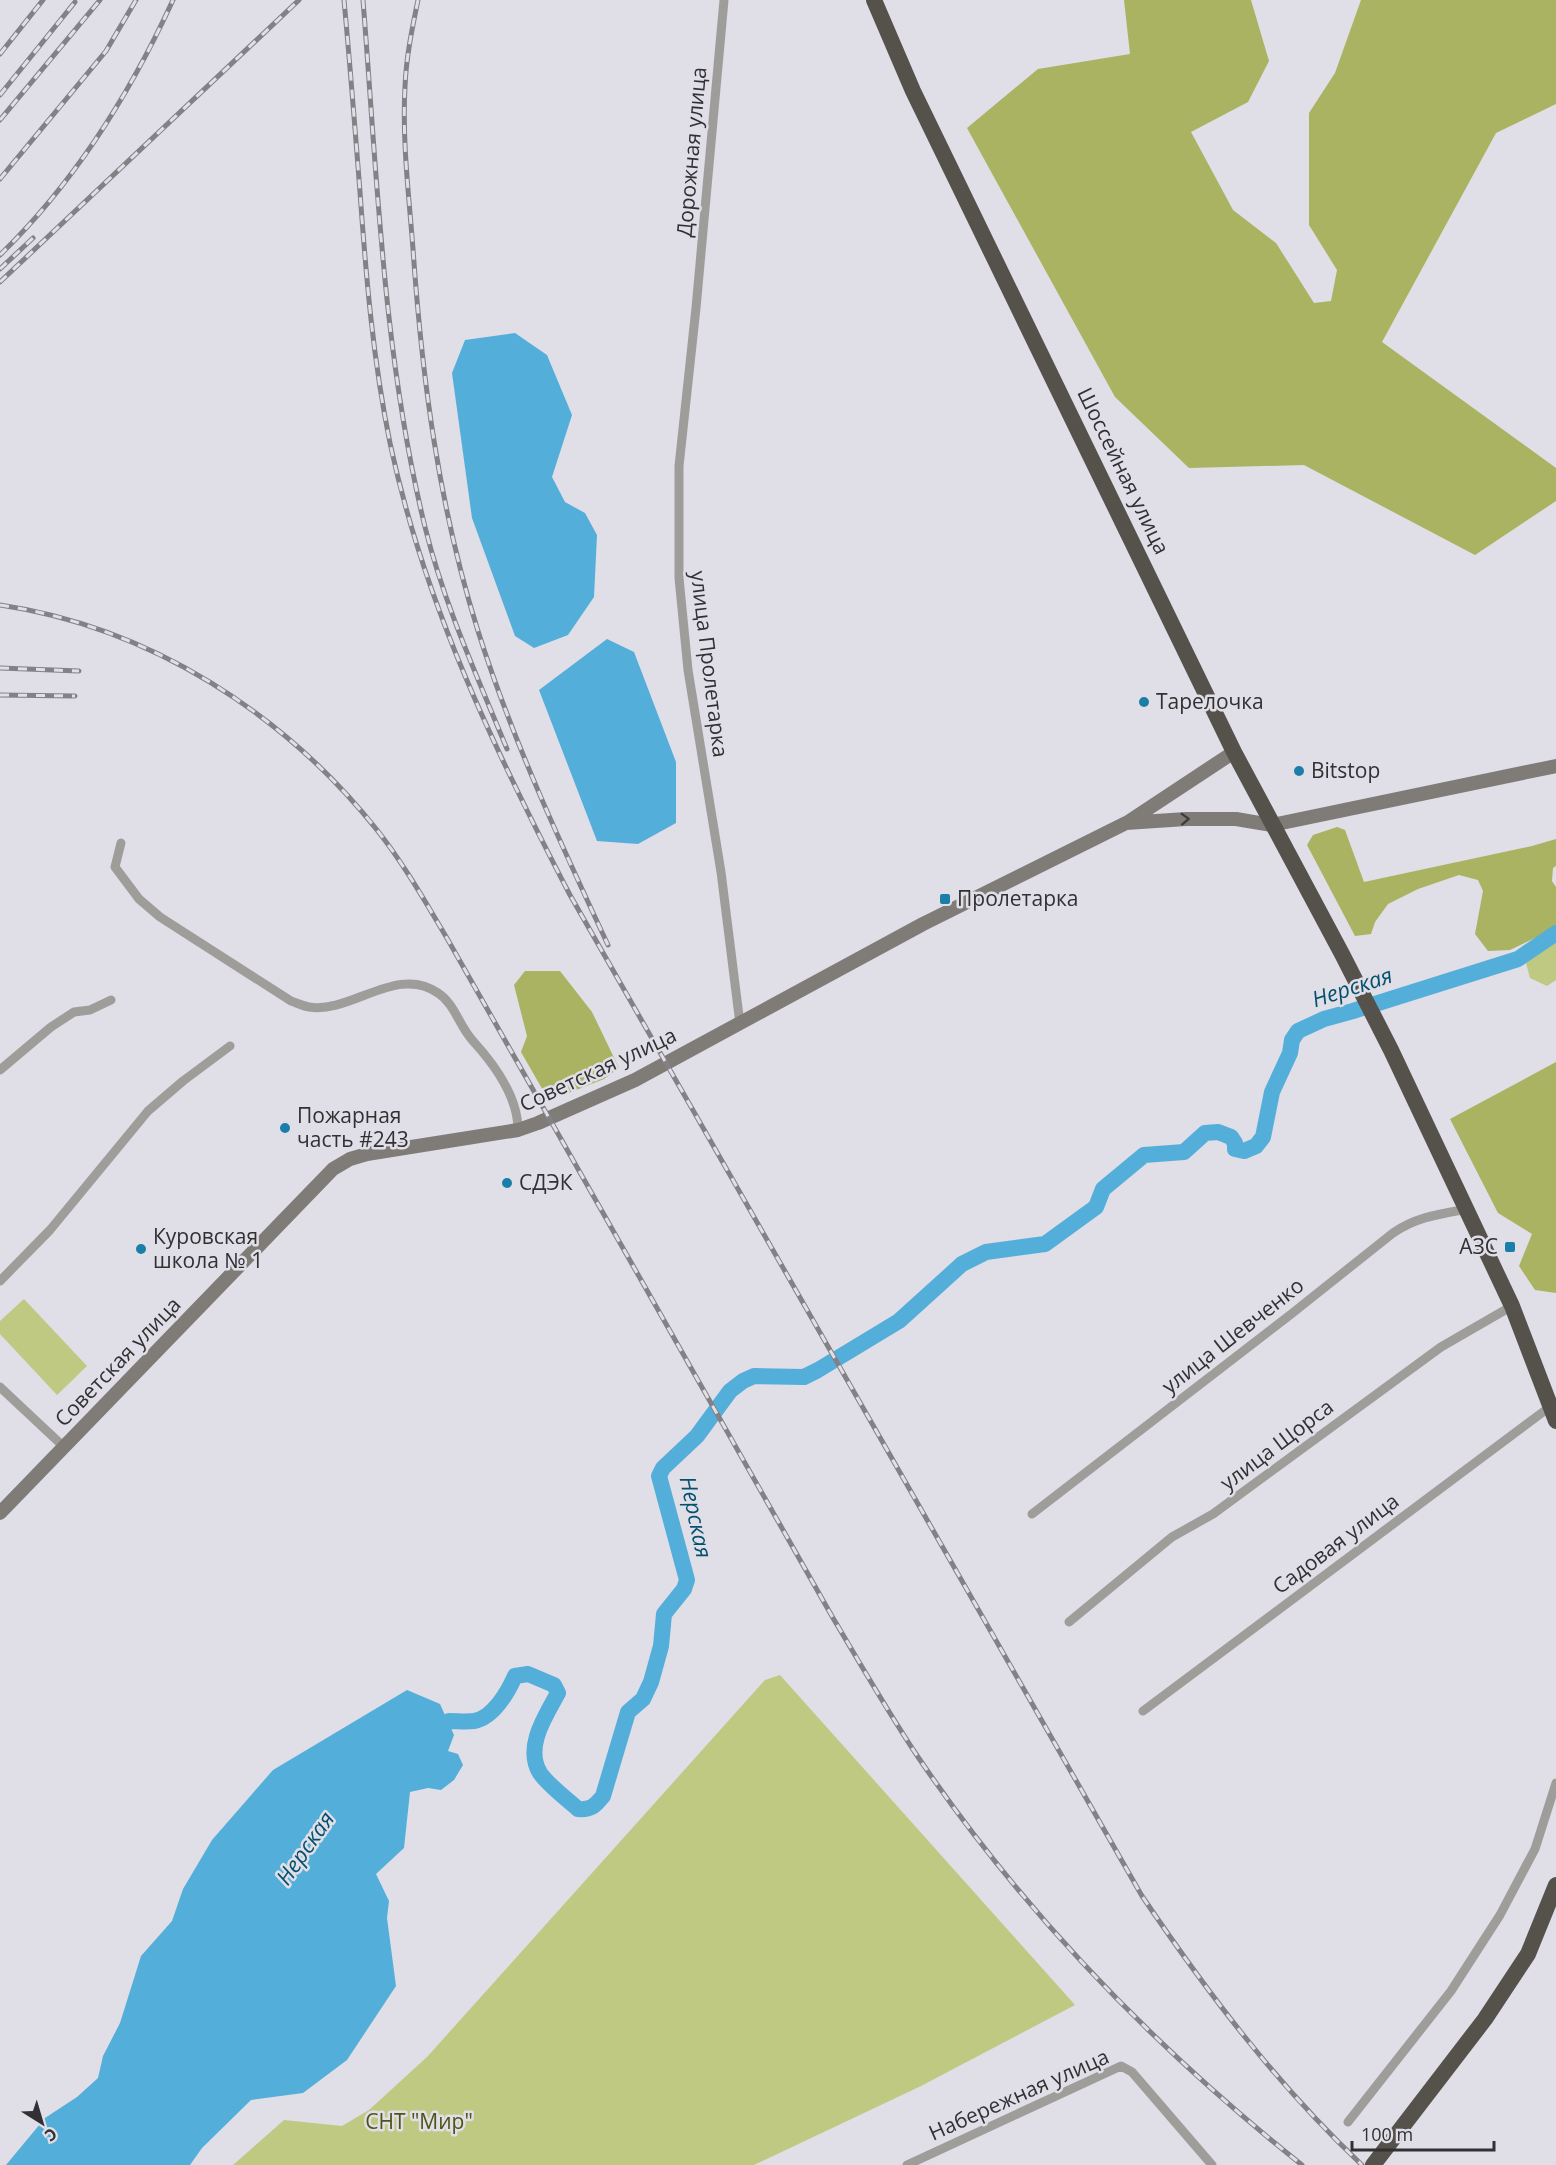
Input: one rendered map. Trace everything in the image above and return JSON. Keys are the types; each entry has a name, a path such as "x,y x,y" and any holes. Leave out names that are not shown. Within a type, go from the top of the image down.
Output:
{"highway":[{"name":"Шоссейная улица","path":"875,1 913,91 1234,752 1391,1050 1512,1305 1554,1413"},
{"path":"1373,2165 1485,2019 1528,1954 1556,1885"}],"street":[{"name":"Дорожная улица","path":"696,308 724,0"},
{"name":"улица Пролетарка","path":"696,308 679,466 679,578 688,670 722,872 740,1024"},
{"path":"1126,823 1234,752"},
{"path":"1272,825 1556,766"},
{"name":"Советская улица","path":"0,1513 333,1169 350,1159 394,1148 518,1130 635,1080 923,924 1126,823 1186,819 1236,819 1272,825"},
{"path":"121,843 115,867 139,899 160,917 291,1001 309,1007 328,1006 405,984 426,987 438,992 453,1009 462,1029 488,1057 512,1102 518,1130"},
{"path":"0,1070 43,1034 74,1012 90,1010 111,1000"},
{"path":"0,1281 50,1230 148,1112 183,1081 230,1046"},
{"name":"улица Шевченко","path":"1032,1514 1394,1233 1420,1218 1467,1209"},
{"name":"улица Щорса","path":"1069,1622 1172,1537 1213,1514 1441,1347 1512,1305"},
{"path":"0,1387 64,1448"},
{"name":"Садовая улица","path":"1143,1712 1554,1413"},
{"path":"1348,2121 1451,1991 1500,1915 1535,1850 1556,1783"},
{"name":"Набережная улица","path":"907,2165 1121,2066 1132,2072 1212,2165"}],"green space":[{"path":"1124,0 1251,0 1269,61 1248,102 1191,132 1233,210 1276,243 1314,303 1331,301 1337,270 1309,225 1309,113 1335,73 1361,0 1556,0 1556,104 1496,133 1382,342 1556,468 1556,501 1475,555 1304,465 1189,468 1115,397 967,128 1038,69 1130,54"},
{"path":"1337,827 1345,830 1364,882 1556,839 1556,866 1553,868 1552,881 1556,887 1556,928 1510,950 1488,951 1475,934 1483,891 1478,880 1459,875 1418,889 1388,904 1375,922 1371,934 1355,936 1307,845 1313,835"},
{"path":"1556,941 1556,980 1547,986 1530,978 1526,963"},
{"path":"525,971 560,971 592,1012 619,1068 604,1079 566,1094 544,1092 521,1052 527,1036 514,985"},
{"path":"1556,1062 1556,1293 1535,1290 1519,1266 1532,1234 1498,1213 1450,1119"},
{"path":"24,1299 87,1366 57,1395 0,1334 0,1321"},
{"name":"СНТ \"Мир\"","path":"780,1675 1075,2005 921,2086 754,2165 233,2165 284,2120 342,2126 369,2110 427,2057 765,1680"}],"water":[{"path":"515,333 547,355 572,415 552,477 565,502 585,513 597,535 594,597 568,635 534,648 515,636 472,518 452,373 465,340"},
{"path":"607,639 634,652 676,762 676,823 638,844 597,841 539,690"},
{"path":"407,1690 440,1704 454,1735 448,1751 458,1754 463,1765 454,1780 441,1790 428,1788 410,1792 404,1848 376,1874 389,1901 387,1918 396,1986 347,2060 303,2093 251,2100 202,2148 190,2165 6,2165 45,2118 77,2097 98,2078 103,2056 120,2023 141,1956 172,1921 183,1889 212,1840 273,1770"}],"waterway":[{"name":"Нерская","path":"433,1736 449,1721 474,1721 487,1715 504,1696 515,1676 528,1674 554,1685 558,1693 538,1732 534,1753 536,1763 548,1783 578,1809 586,1809 595,1805 603,1796 628,1712 643,1699 651,1682 661,1646 664,1614 684,1589 687,1580 659,1476 663,1468 697,1436 730,1391 754,1376 804,1377 899,1321 962,1264 986,1252 1045,1244 1096,1207 1103,1189 1144,1155 1184,1152 1205,1133 1218,1132 1231,1137 1235,1143 1235,1149 1244,1151 1256,1146 1263,1137 1272,1092 1290,1053 1292,1040 1298,1031 1324,1019 1518,959 1556,933"}],"railway":[{"path":"0,54 43,0"},
{"path":"0,120 100,0"},
{"path":"0,179 106,51 136,0"},
{"path":"0,255 52,198 98,136 138,69 173,0"},
{"path":"0,282 299,0"},
{"path":"344,0 371,318 390,443 404,502 422,561 442,618 489,731 570,895 1142,1896 1244,2036 1301,2103 1362,2165"},
{"path":"363,0 384,265 400,397 411,462 425,527 442,584 462,640 507,749"},
{"path":"418,0 406,76 405,148 421,346 443,490 464,584 491,671 538,790 608,945"},
{"path":"0,95 75,2"},
{"path":"0,269 33,238"},
{"path":"0,605 55,616 109,633 160,655 210,682 256,713 300,749 340,788 377,830 406,870 448,940 833,1618 918,1757 1002,1870 1095,1976 1195,2074 1302,2165"},
{"path":"0,668 79,671"},
{"path":"0,695 75,696"}],"place":[{"name":"Тарелочка","path":"1144,702"},
{"name":"Bitstop","path":"1299,771"},
{"name":"Пролетарка","path":"945,899"},
{"name":"Пожарная часть #243","path":"285,1128"},
{"name":"СДЭК","path":"507,1183"},
{"name":"АЗС","path":"1510,1247"},
{"name":"Куровская школа № 1","path":"141,1249"}]}
